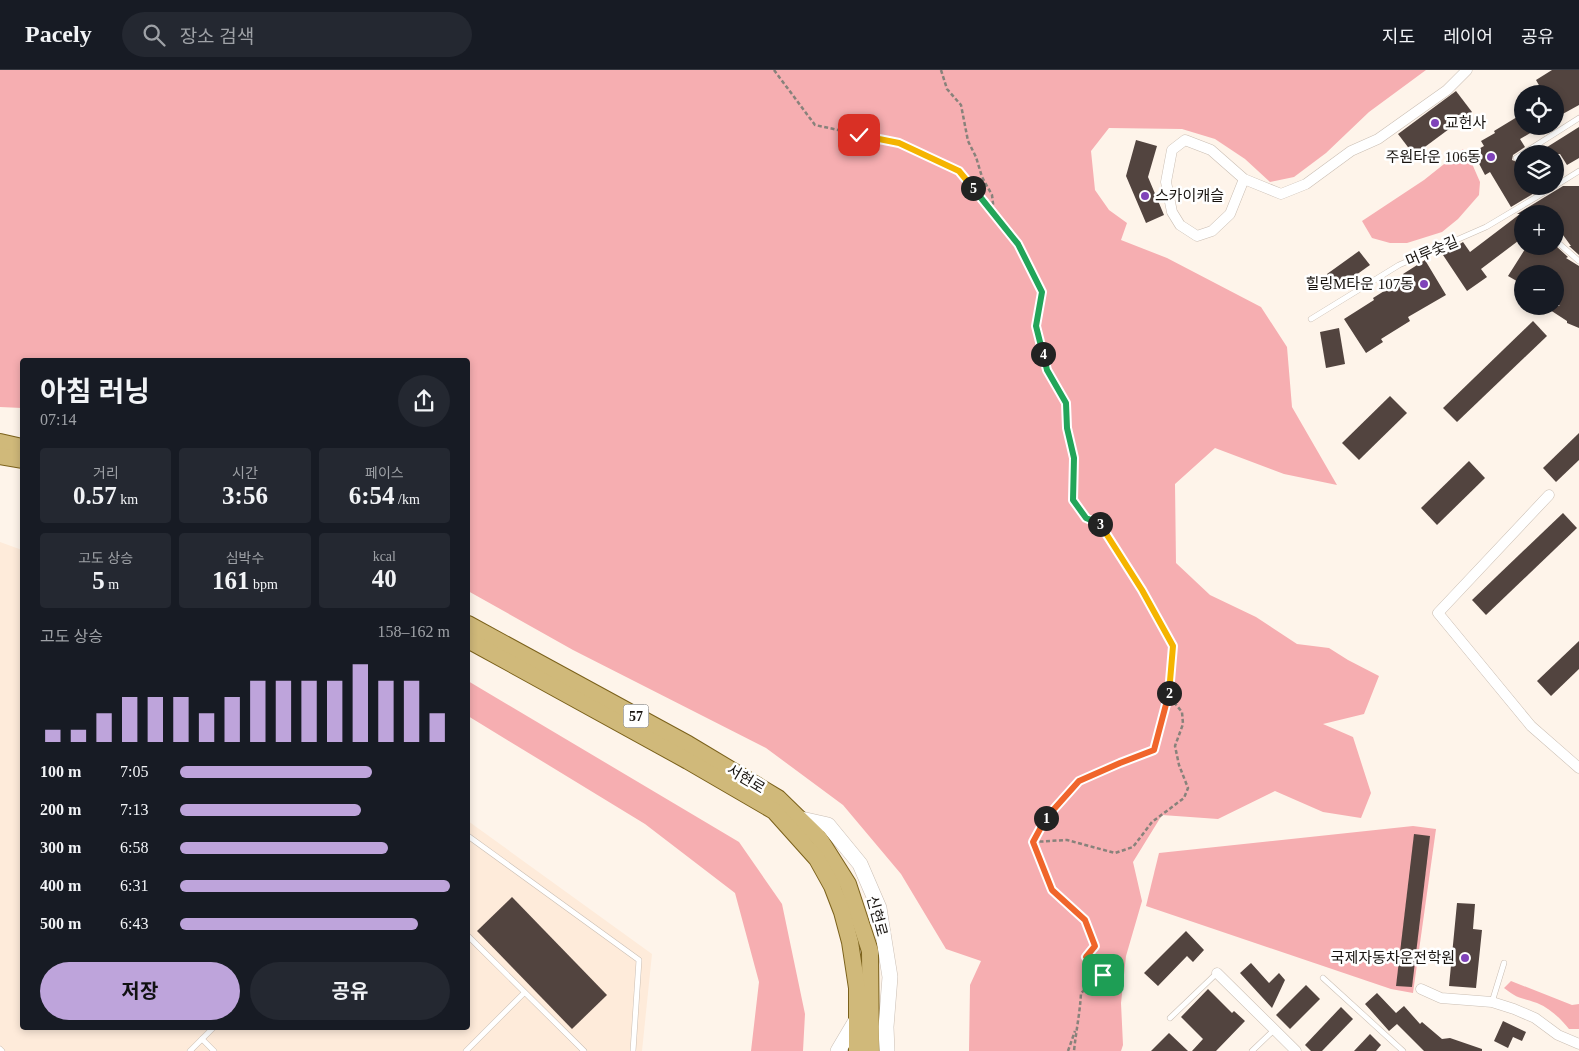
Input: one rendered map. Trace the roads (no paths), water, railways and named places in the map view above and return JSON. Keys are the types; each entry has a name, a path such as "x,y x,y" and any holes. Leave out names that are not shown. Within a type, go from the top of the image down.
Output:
{"main road":[{"path":"0,442 20,447"},
{"path":"0,456 20,460"},
{"name":"서현로","path":"470,625 688,744 778,798 819,838 848,884 870,951 871,1051"},
{"name":"서현로","path":"470,641 688,761 774,811 817,859 832,886 850,942 857,988 857,1051"},
{"name":"신현로","path":"798,818 828,825 860,864 878,908 890,977 886,1027 887,1051"},
{"path":"838,1051 857,1019"}],"street":[{"path":"1244,179 1230,214 1212,231 1197,236 1180,225 1172,212 1166,182 1172,150 1185,140 1211,150 1244,179 1281,194 1306,184 1351,151 1378,139 1440,96 1467,70"},
{"path":"1549,495 1438,613 1531,726 1579,768"},
{"path":"1217,973 1296,1051"},
{"path":"1421,989 1441,998 1492,1002 1514,1009 1534,1018 1558,1035 1579,1044"}],"lane":[{"path":"1536,145 1579,118"},
{"name":"머루숯길","path":"1564,180 1579,171"},
{"name":"머루숯길","path":"1311,320 1399,265 1486,227 1540,195"},
{"path":"1564,248 1579,261"},
{"path":"470,837 639,960 633,1051"},
{"path":"470,938 584,1051"},
{"path":"1492,1002 1504,963"},
{"path":"1170,1018 1217,973"},
{"path":"1323,978 1403,1051"},
{"path":"466,1051 524,993"},
{"path":"190,1051 210,1030"},
{"path":"1252,1051 1274,1030"},
{"path":"202,1039 214,1051"}],"place":[{"name":"교헌사","path":"1435,123"},
{"name":"주원타운 106동","path":"1491,157"},
{"name":"스카이캐슬","path":"1145,196"},
{"name":"힐링M타운 107동","path":"1424,284"},
{"name":"국제자동차운전학원","path":"1465,958"}]}
